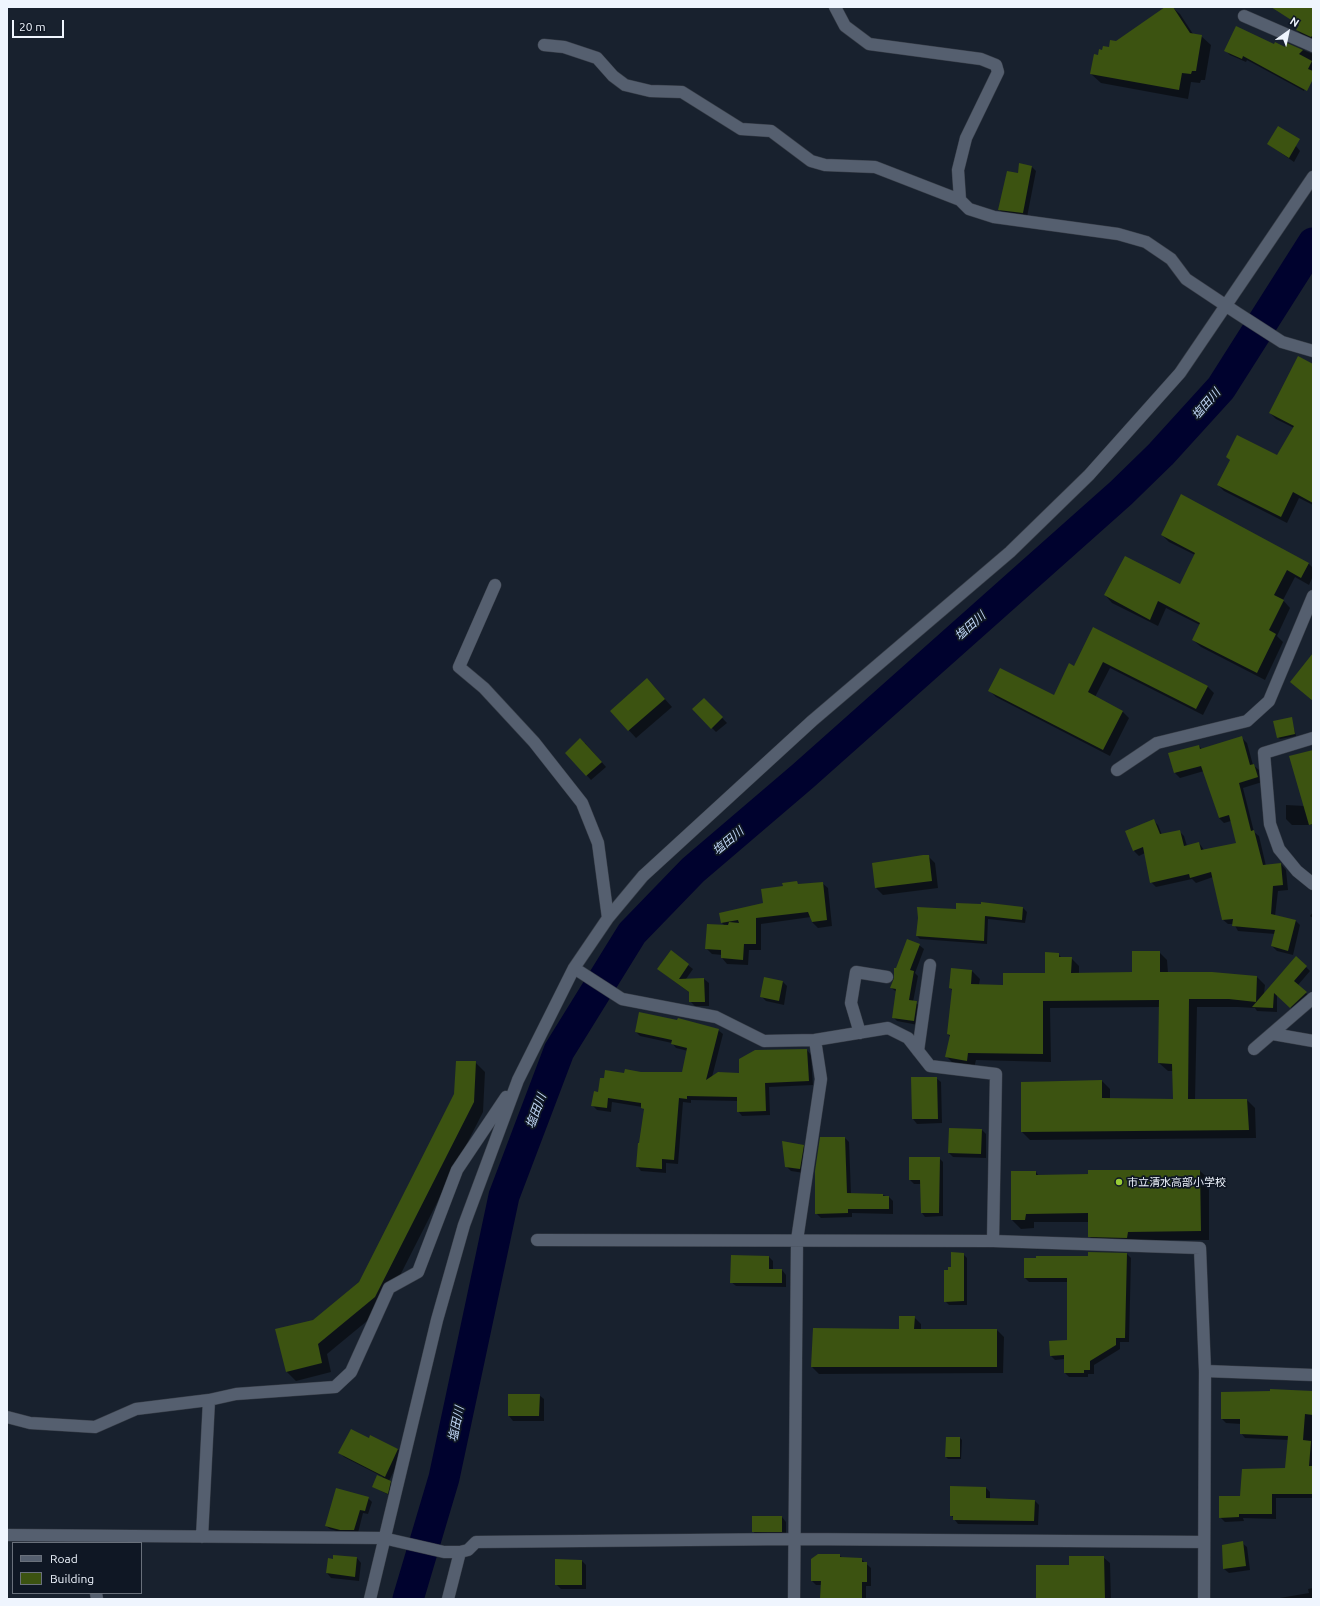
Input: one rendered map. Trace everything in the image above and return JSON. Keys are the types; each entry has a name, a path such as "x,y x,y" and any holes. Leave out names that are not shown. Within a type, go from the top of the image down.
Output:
{"street":[{"path":"835,7 845,26 869,44 981,59 996,65 998,72 964,144 958,170 960,200"},
{"path":"1244,16 1313,46"},
{"path":"544,45 564,47 597,58 613,76 625,85 650,91 682,92 741,129 772,131 811,161 825,165 875,167 960,200 969,209 994,217 1118,234 1146,242 1171,258 1186,279 1282,342 1313,351"},
{"path":"7,1417 30,1423 95,1427 136,1409 209,1400 236,1394 335,1387 351,1372 389,1288 418,1272 457,1170 518,1080 608,918 644,876 806,726 1010,552 1089,476 1180,373 1232,309 1313,177"},
{"path":"495,585 459,668 484,688 524,731 582,803 598,843 608,918"},
{"path":"1117,770 1157,743 1247,721 1269,701 1313,596"},
{"path":"1313,738 1264,753 1270,824 1279,848 1297,870 1313,884"},
{"path":"918,1051 930,965"},
{"path":"579,971 622,999 716,1017 764,1041 815,1040 888,1028 908,1038 930,1066 996,1074 993,1241"},
{"path":"860,1032 851,1003 856,972 887,977"},
{"path":"1254,1049 1313,998"},
{"path":"1273,1034 1313,1041"},
{"path":"794,1599 797,1240 820,1079 815,1040"},
{"path":"370,1599 386,1538 436,1320 464,1225 518,1080"},
{"path":"537,1240 993,1241 1200,1248 1205,1371 1204,1599"},
{"path":"1205,1371 1313,1376"},
{"path":"202,1537 209,1400"},
{"path":"7,1535 90,1540 202,1537 386,1538 444,1552 460,1552 468,1550 476,1542 794,1539 1204,1542"},
{"path":"448,1599 460,1552"}],"building":[{"path":"1165,7 1173,7 1190,33 1202,35 1196,71 1192,71 1191,74 1182,73 1179,90 1090,74 1094,54 1098,55 1099,49 1102,50 1103,46 1109,47 1110,40 1116,41"},
{"path":"1271,7 1313,7 1313,35 1311,37 1296,30 1299,25"},
{"path":"1236,26 1274,44 1275,42 1285,47 1287,43 1303,50 1299,54 1312,61 1308,69 1313,71 1313,79 1307,91 1243,56 1242,59 1224,51"},
{"path":"1278,126 1300,139 1289,158 1267,144"},
{"path":"1019,163 1032,166 1023,213 998,210 1007,171 1018,173"},
{"path":"1298,356 1313,364 1313,503 1293,492 1281,517 1217,485 1230,460 1226,457 1237,435 1277,455 1294,426 1269,413"},
{"path":"1181,494 1309,563 1301,578 1287,570 1274,595 1284,600 1269,630 1276,634 1257,673 1192,640 1200,623 1158,601 1150,620 1104,595 1125,556 1180,584 1195,553 1161,535"},
{"path":"1093,627 1208,686 1196,709 1103,662 1088,692 1123,711 1103,750 988,691 1000,668 1054,695 1069,663 1074,666"},
{"path":"1313,653 1313,701 1290,682"},
{"path":"647,678 665,699 628,731 610,711"},
{"path":"704,698 723,717 711,729 692,709"},
{"path":"1292,717 1295,734 1277,738 1273,721"},
{"path":"1242,736 1250,765 1254,764 1258,777 1239,783 1251,831 1254,830 1263,865 1281,863 1283,885 1273,886 1271,914 1296,920 1288,951 1271,946 1275,930 1232,926 1233,919 1222,920 1211,872 1190,878 1189,874 1150,883 1143,847 1133,851 1125,831 1154,819 1160,834 1180,830 1184,846 1199,842 1201,850 1236,843 1229,815 1219,818 1201,766 1174,773 1168,753 1199,745 1200,749"},
{"path":"580,738 602,762 586,776 565,753"},
{"path":"1313,750 1313,824 1309,825 1289,756"},
{"path":"929,855 932,881 875,888 872,863"},
{"path":"797,881 798,884 823,882 827,920 812,922 808,912 756,918 756,944 744,944 743,960 721,958 721,950 705,949 707,924 728,925 729,922 739,923 738,920 721,923 719,913 763,903 761,889 783,886 782,883"},
{"path":"981,902 1023,907 1022,920 985,916 984,941 916,936 918,918 917,907 956,909 956,903 981,904"},
{"path":"907,939 920,944 910,970 914,971 909,1000 917,1001 914,1021 892,1018 896,989 890,988 894,978 894,968 896,968"},
{"path":"671,950 689,964 679,979 704,978 705,1002 689,1002 689,992 657,969"},
{"path":"1132,951 1160,951 1160,972 1212,972 1257,976 1256,1002 1229,999 1189,999 1188,1099 1247,1099 1249,1130 1021,1132 1021,1082 1102,1080 1102,1098 1173,1099 1172,1064 1158,1063 1159,1000 1043,1001 1043,1054 968,1053 967,1061 945,1057 950,1035 947,1034 952,989 949,988 951,968 972,970 971,984 1003,985 1003,973 1045,973 1045,952 1059,953 1059,957 1072,957 1071,973 1132,972"},
{"path":"1296,956 1307,966 1294,981 1307,992 1290,1008 1274,993 1273,1008 1252,1007"},
{"path":"764,977 783,981 779,1001 760,997"},
{"path":"639,1012 677,1020 678,1018 719,1029 706,1080 718,1072 739,1073 739,1059 755,1050 807,1049 809,1081 765,1083 766,1111 737,1112 737,1097 687,1096 687,1099 679,1098 674,1160 662,1159 662,1169 636,1167 638,1143 644,1109 641,1108 641,1103 608,1098 607,1108 591,1106 594,1091 598,1092 600,1078 604,1078 605,1070 624,1073 625,1069 641,1072 682,1072 687,1048 671,1044 672,1040 635,1032"},
{"path":"456,1061 476,1061 474,1102 375,1297 318,1344 322,1363 286,1372 275,1329 313,1320 359,1282 454,1094"},
{"path":"911,1077 937,1077 938,1119 912,1119"},
{"path":"949,1128 982,1129 981,1154 948,1153"},
{"path":"820,1137 845,1137 847,1193 883,1194 883,1196 889,1196 889,1209 848,1209 848,1213 815,1214 815,1171"},
{"path":"782,1141 804,1145 800,1169 785,1167"},
{"path":"909,1157 940,1157 939,1213 921,1213 920,1180 909,1180"},
{"path":"1088,1170 1200,1170 1201,1231 1128,1232 1127,1238 1088,1237 1088,1213 1026,1214 1025,1220 1011,1220 1011,1171 1036,1171 1036,1175 1088,1174"},
{"path":"951,1252 964,1253 964,1301 944,1302 944,1270 948,1270 948,1267 951,1267"},
{"path":"1088,1252 1127,1253 1125,1338 1116,1338 1116,1345 1090,1361 1090,1370 1084,1370 1084,1373 1064,1373 1064,1355 1050,1356 1049,1341 1067,1340 1067,1278 1024,1278 1024,1258 1036,1258 1036,1256 1088,1256"},
{"path":"731,1255 769,1256 769,1269 782,1269 782,1283 730,1283"},
{"path":"899,1316 915,1316 914,1329 997,1329 997,1367 811,1367 813,1328 899,1329"},
{"path":"1270,1389 1313,1391 1313,1415 1305,1414 1303,1440 1311,1441 1309,1466 1313,1466 1313,1494 1272,1494 1272,1514 1239,1514 1239,1517 1219,1518 1219,1496 1240,1496 1242,1469 1285,1468 1288,1436 1240,1434 1240,1419 1221,1419 1221,1392 1270,1391"},
{"path":"508,1394 540,1394 539,1416 508,1416"},
{"path":"351,1429 369,1438 370,1435 398,1449 385,1477 338,1453"},
{"path":"946,1437 960,1437 960,1457 945,1457"},
{"path":"377,1475 391,1481 388,1494 372,1487"},
{"path":"950,1486 986,1487 986,1498 1035,1500 1034,1521 953,1520 953,1516 950,1516"},
{"path":"336,1488 369,1497 365,1511 360,1510 354,1530 340,1530 325,1526"},
{"path":"752,1516 782,1516 782,1532 752,1532"},
{"path":"1243,1541 1246,1566 1223,1569 1222,1545"},
{"path":"818,1554 840,1554 840,1557 862,1558 862,1562 867,1562 867,1582 862,1582 862,1599 820,1599 821,1581 811,1581 811,1559"},
{"path":"333,1555 357,1557 355,1577 326,1573 328,1558 333,1559"},
{"path":"1069,1556 1104,1556 1105,1599 1036,1599 1036,1565 1069,1565"},
{"path":"555,1559 582,1560 582,1585 555,1585"}],"waterway":[{"name":"塩田川","path":"408,1599 444,1478 504,1196 559,1051 632,933 693,870 803,776 1121,493 1161,454 1221,388 1313,243"}],"place":[{"name":"市立清水高部小学校","path":"1119,1182"}]}
